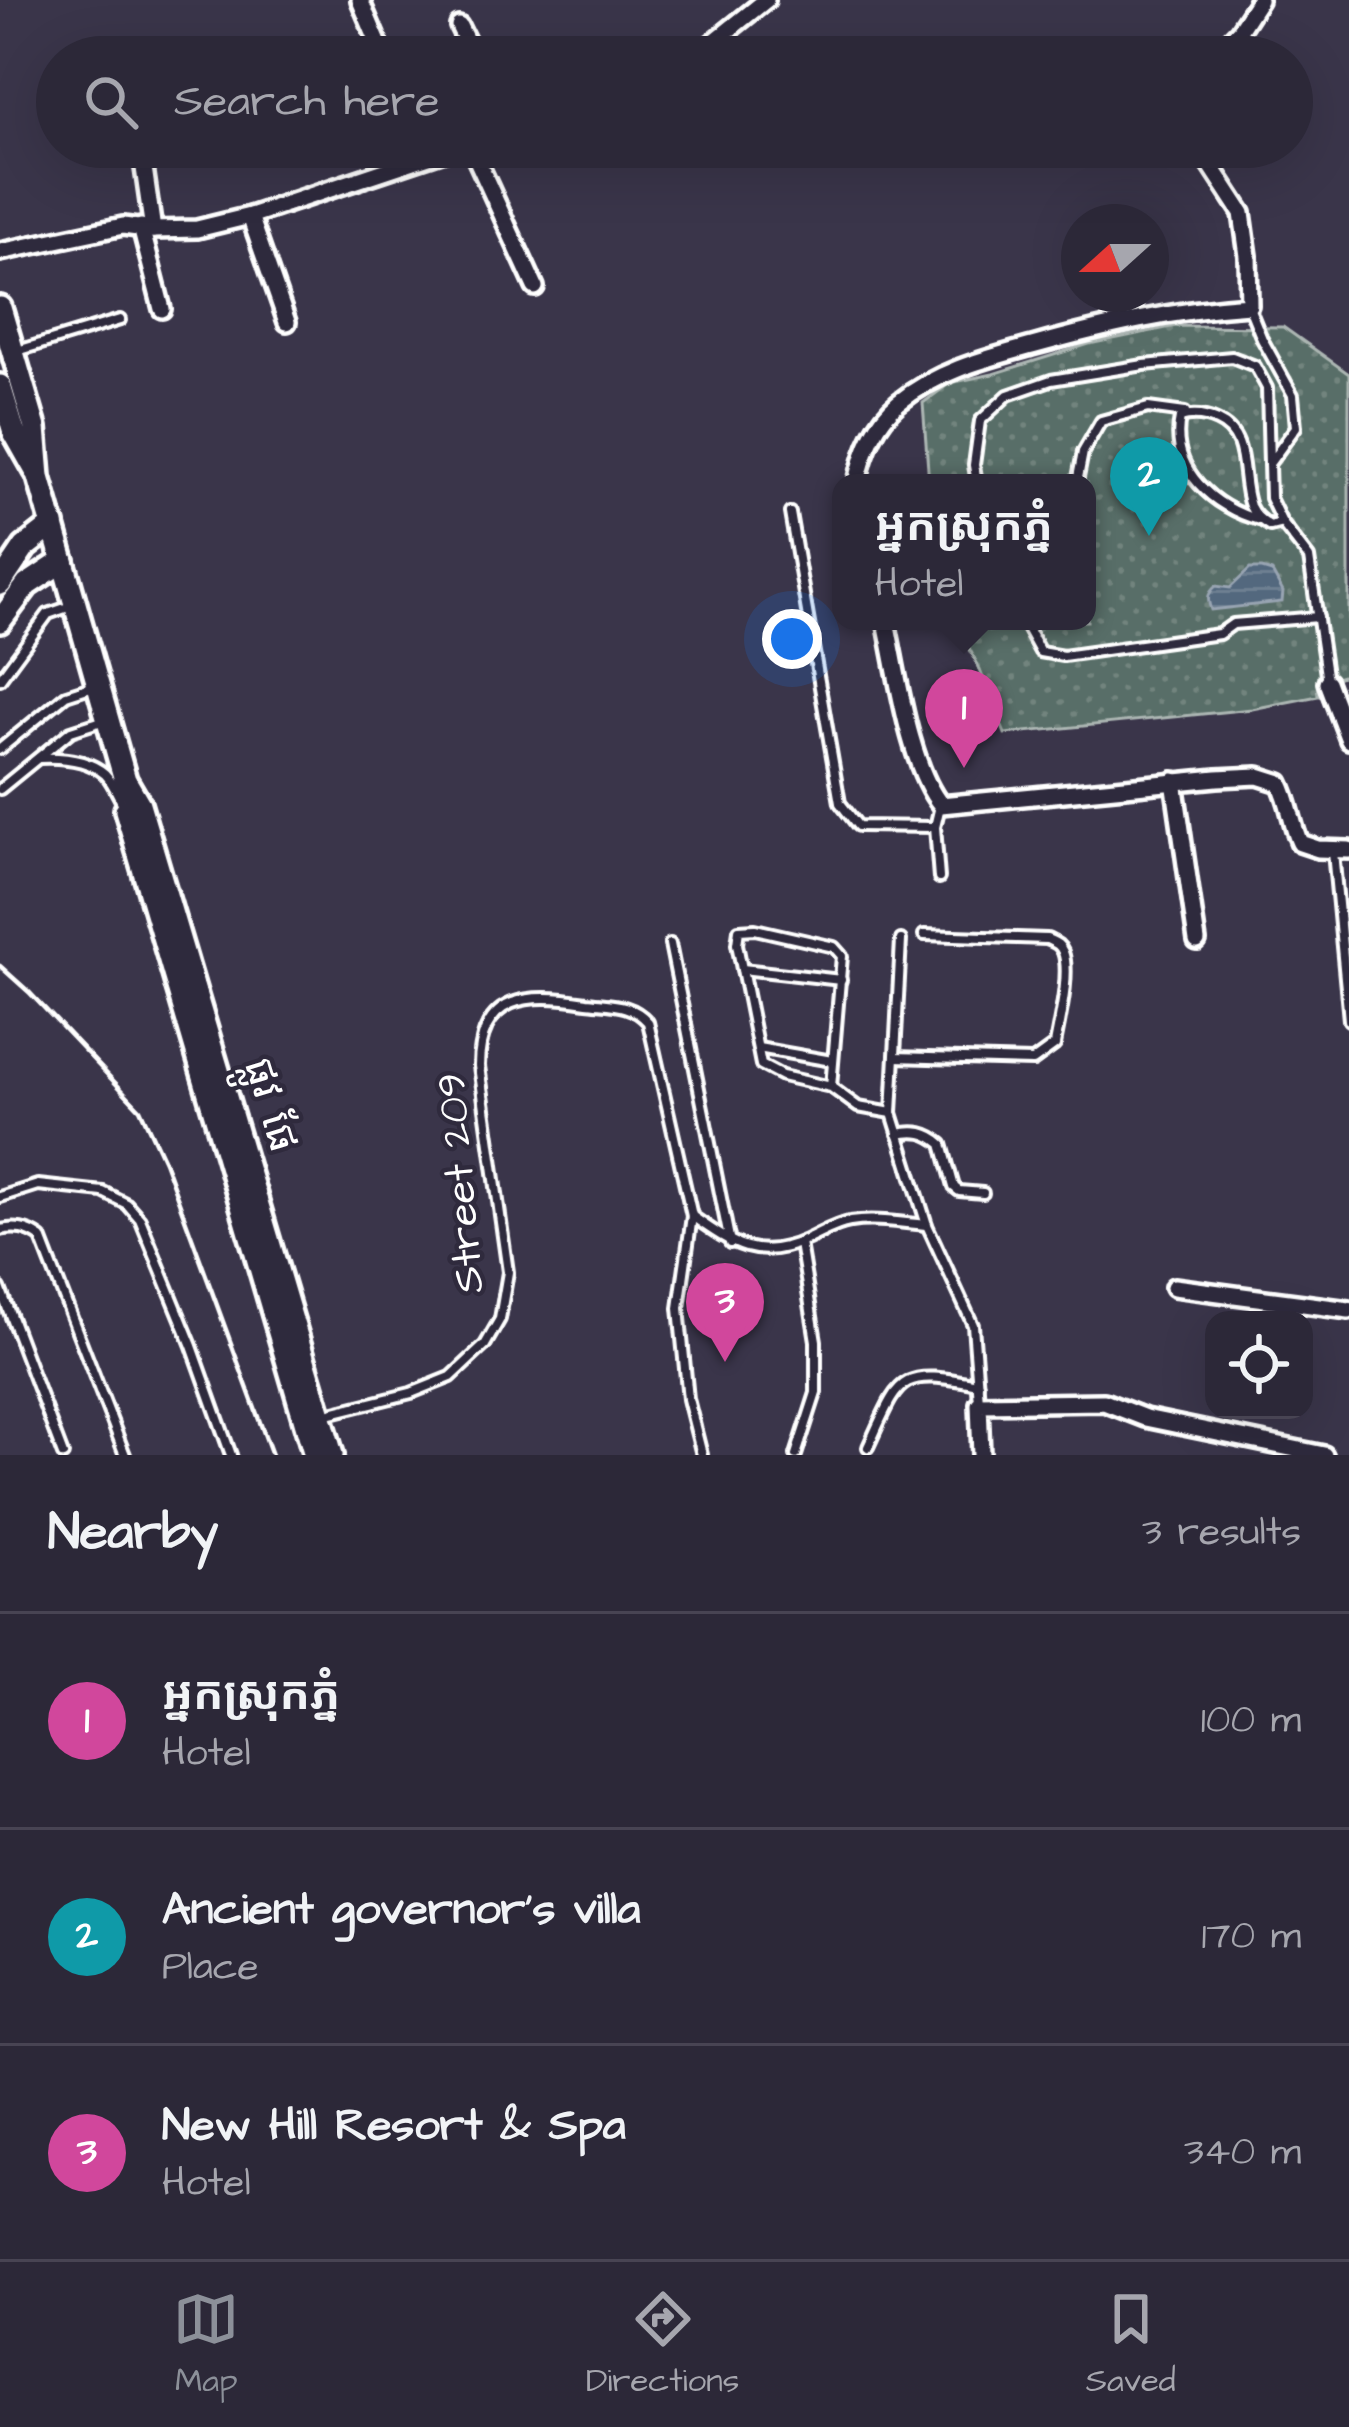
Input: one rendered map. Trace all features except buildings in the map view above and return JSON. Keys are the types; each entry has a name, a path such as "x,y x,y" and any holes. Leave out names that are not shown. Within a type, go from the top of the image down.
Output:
{"street":[{"path":"360,0 375,36"},
{"path":"721,36 766,0"},
{"path":"1234,36 1259,0"},
{"path":"459,26 464,36"},
{"path":"143,168 147,228 162,309"},
{"path":"0,252 111,228 197,229 250,216 381,168"},
{"path":"481,168 535,287"},
{"path":"859,474 863,454 895,405 940,375 1131,320 1249,305 1242,213 1212,168"},
{"path":"250,216 287,322"},
{"name":"ផ្លូវ ផែ","path":"0,308 35,428 39,477 125,780 125,808 315,1455"},
{"name":"ផ្លូវ ផែ","path":"0,386 14,433 39,477"},
{"path":"0,584 25,547 53,525"},
{"path":"0,621 27,585 63,561"},
{"path":"888,630 909,727 929,791 941,805 1258,776 1280,783 1291,804 1300,843 1341,850"},
{"path":"1327,682 1349,740"},
{"name":"ផ្លូវ ផែ","path":"125,780 140,804 332,1455"},
{"path":"1174,781 1197,941"},
{"path":"1174,1287 1349,1310"},
{"path":"981,1455 979,1404 1104,1402 1144,1418 1324,1455"}],"lane":[{"path":"1249,305 1293,395 1296,427 1269,464"},
{"path":"13,352 120,320"},
{"path":"976,474 980,421 1008,395 1051,380 1144,365 1232,357 1256,366 1267,388 1270,498 1282,523 1310,557 1327,682"},
{"path":"1079,474 1083,452 1101,421 1148,408 1213,419 1230,428 1241,452 1250,504 1259,520"},
{"path":"1192,414 1180,418 1177,432 1178,448 1192,476 1235,513 1270,526 1282,523"},
{"path":"790,513 840,803 858,826 935,827"},
{"path":"0,679 48,614 75,604"},
{"path":"1028,630 1040,652 1063,656 1219,634 1233,624 1318,616"},
{"path":"0,749 66,695 98,685"},
{"path":"0,789 71,731 108,719"},
{"path":"38,758 62,757 105,774 125,808"},
{"path":"939,878 935,827 941,805"},
{"path":"1341,850 1348,1020"},
{"path":"831,1087 842,956 834,947 754,929 739,930 736,944 761,1065 782,1076 831,1087 858,1107 892,1113"},
{"path":"895,1057 1033,1061 1055,1046 1064,993 1063,952 1058,944 1047,939 924,935"},
{"path":"901,940 892,1113 927,1225 973,1325 979,1404"},
{"path":"670,944 730,1243"},
{"path":"742,969 841,980"},
{"name":"Street 209","path":"322,1415 411,1393 451,1377 485,1345 500,1319 508,1272 479,1049 487,1023 506,1007 545,995 634,1009 648,1022 692,1216"},
{"path":"758,1048 832,1060"},
{"path":"898,1135 924,1132 938,1140 954,1187 982,1193"},
{"path":"0,1197 53,1185 103,1192 128,1204 140,1219 193,1346 231,1455"},
{"path":"702,1455 688,1399 680,1308 692,1216 730,1243 769,1252 800,1244 845,1222 927,1225"},
{"path":"0,1229 30,1231 40,1238 125,1455"},
{"path":"796,1455 816,1393 817,1341 800,1244"},
{"path":"0,1288 63,1455"},
{"path":"868,1447 894,1390 904,1382 949,1378 978,1384"}],"green space":[{"path":"1176,326 1283,327 1349,374 1349,674 1317,684 1318,696 1252,709 1005,734 960,630 1096,630 1096,474 928,474 923,403 950,383 1089,344"}],"water":[{"path":"1250,569 1272,572 1283,592 1282,602 1211,610 1213,589 1230,588"}],"railway":[{"path":"0,966 140,1109 164,1161 272,1455"}],"place":[{"name":"Ancient governor's villa","path":"1149,536"},
{"name":"អ្នកស្រុកភ្នំ","path":"964,768"},
{"name":"New Hill Resort & Spa","path":"725,1362"}]}
